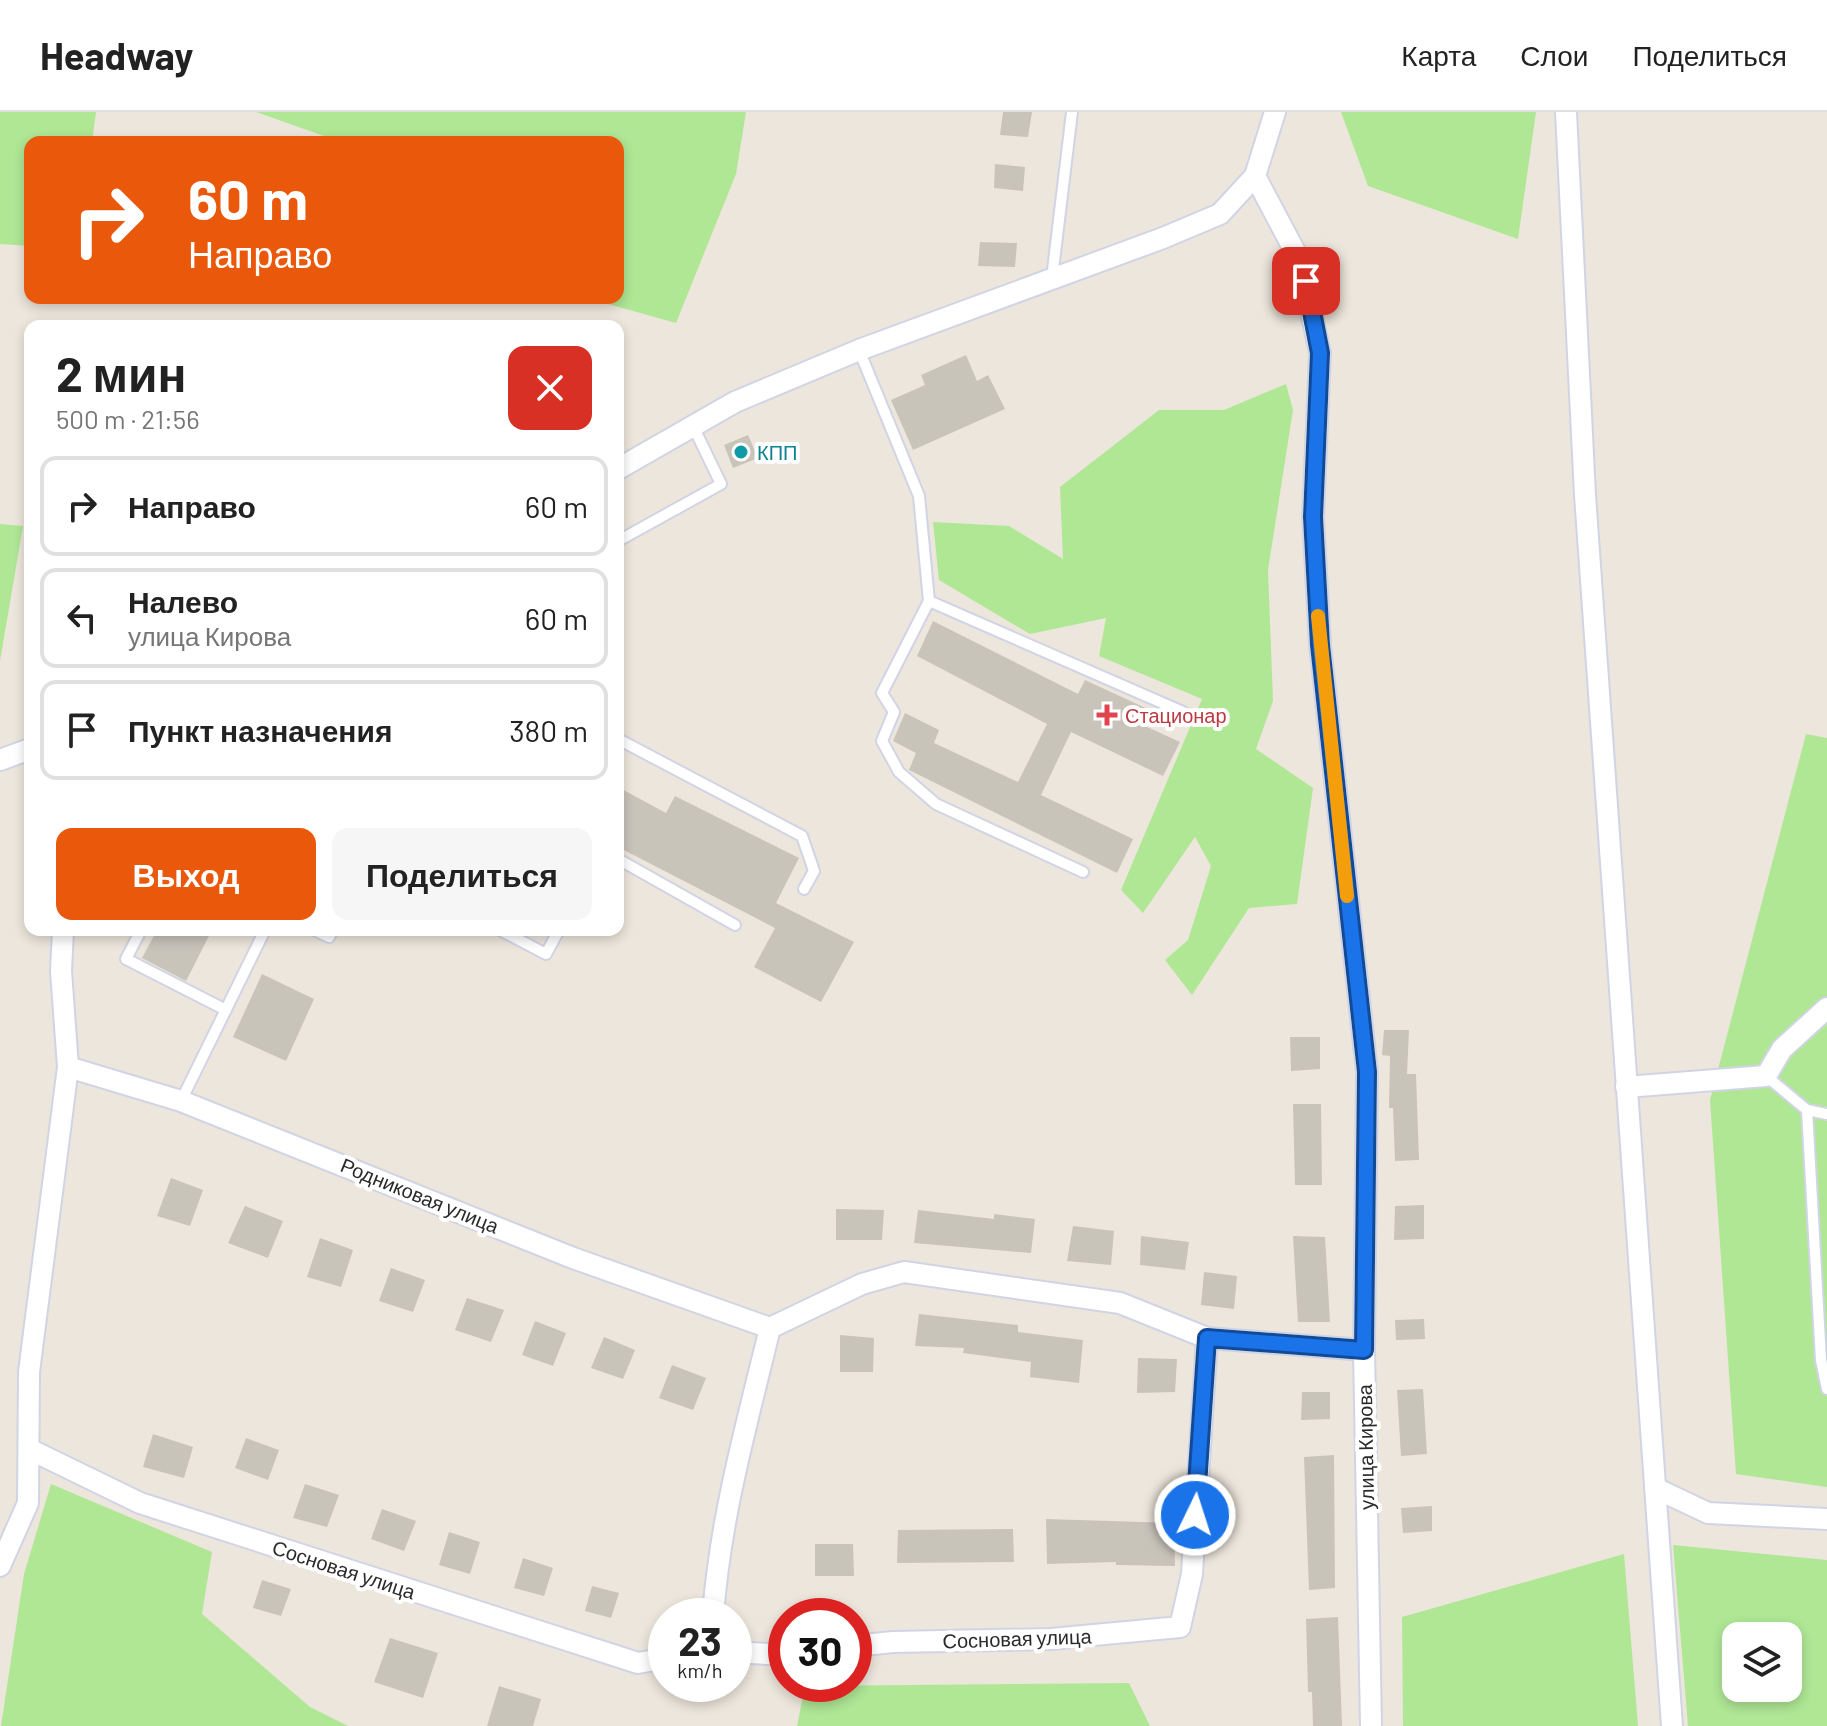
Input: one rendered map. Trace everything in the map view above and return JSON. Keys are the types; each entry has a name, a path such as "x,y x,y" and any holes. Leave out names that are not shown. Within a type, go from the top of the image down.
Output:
{"street":[{"path":"624,466 735,402 859,350 1220,214 1255,176 1275,112"},
{"path":"1566,112 1585,495 1672,1726"},
{"name":"улица Кирова","path":"1255,176 1300,261 1320,353 1313,517 1320,645 1367,1072 1364,1350 1371,1726"},
{"path":"0,760 24,751"},
{"path":"0,1566 28,1503 29,1372 68,1067 61,971 63,936"},
{"path":"1626,1087 1766,1076 1782,1049 1827,1008"},
{"name":"Родниковая улица","path":"68,1067 181,1101 573,1258 770,1328"},
{"path":"714,1598 717,1567 736,1467 770,1328 862,1284 904,1272 1120,1303 1207,1338 1364,1350"},
{"name":"Сосновая улица","path":"872,1644 1051,1639 1180,1627 1192,1574 1207,1338"},
{"name":"Сосновая улица","path":"29,1449 140,1503 638,1663 648,1661"},
{"path":"1655,1488 1708,1513 1827,1519"}],"lane":[{"path":"1052,278 1072,112"},
{"path":"859,350 919,496 929,601 882,693 894,712 882,741 899,772 936,804 1083,872"},
{"path":"624,538 721,484 693,426"},
{"path":"929,601 1183,712"},
{"path":"624,742 802,836 814,871 804,889"},
{"path":"624,862 735,925"},
{"path":"138,936 126,959 226,1010"},
{"path":"181,1101 262,936"},
{"path":"512,936 546,954 556,936"},
{"path":"1766,1076 1807,1110 1827,1114"},
{"path":"1807,1110 1821,1360 1827,1389"}],"green space":[{"path":"0,112 96,112 93,136 24,136 24,246 0,244"},
{"path":"256,112 746,112 736,174 676,323 608,304 624,304 624,136 324,136"},
{"path":"1341,112 1536,112 1518,239 1368,186"},
{"path":"1286,384 1293,410 1268,570 1273,701 1256,749 1313,788 1297,904 1249,908 1192,995 1165,960 1188,940 1211,866 1195,837 1143,913 1121,890 1202,699 1099,656 1106,618 1030,634 939,580 933,522 1009,526 1063,559 1060,487 1159,410 1224,410"},
{"path":"0,524 23,526 0,661"},
{"path":"1806,734 1827,738 1827,1487 1736,1474 1710,1100"},
{"path":"51,1484 212,1552 202,1614 310,1707 348,1726 1,1726 24,1574"},
{"path":"1673,1545 1827,1560 1827,1726 1688,1726"},
{"path":"1624,1554 1638,1726 1403,1726 1402,1617"},
{"path":"1129,1683 1150,1726 797,1726 802,1702 872,1702 872,1685"}],"building":[{"path":"1003,112 1032,112 1028,137 1000,135"},
{"path":"995,164 1025,167 1023,191 994,188"},
{"path":"980,242 1017,243 1015,267 978,266"},
{"path":"966,355 977,381 988,375 1005,409 913,450 891,400 925,385 921,375"},
{"name":"КПП","path":"748,435 758,458 733,468 724,445"},
{"path":"933,621 1078,694 1085,680 1152,711 1145,726 1180,742 1163,776 1071,732 1041,795 1133,839 1117,873 909,770 916,753 893,741 905,713 939,730 934,743 1018,782 1047,724 917,656"},
{"path":"624,790 666,813 675,796 799,858 776,903 854,942 821,1002 754,967 775,928 624,850"},
{"path":"154,936 209,936 186,981 142,958"},
{"path":"262,974 314,999 286,1061 233,1037"},
{"path":"1384,1030 1409,1030 1407,1074 1416,1074 1419,1160 1395,1161 1393,1108 1389,1108 1390,1056 1382,1055"},
{"path":"1290,1037 1320,1037 1320,1069 1291,1071"},
{"path":"1293,1104 1321,1104 1322,1185 1295,1185"},
{"path":"171,1178 203,1190 190,1226 157,1216"},
{"path":"1424,1205 1424,1239 1394,1240 1395,1206"},
{"path":"245,1206 283,1221 268,1258 228,1243"},
{"path":"836,1209 884,1210 882,1240 836,1240"},
{"path":"918,1210 994,1219 994,1214 1035,1219 1031,1253 914,1243"},
{"path":"1073,1226 1114,1231 1111,1265 1067,1261"},
{"path":"1141,1236 1189,1242 1185,1270 1140,1265"},
{"path":"1293,1236 1325,1237 1330,1322 1298,1322"},
{"path":"320,1238 353,1250 341,1287 307,1277"},
{"path":"391,1268 425,1280 413,1312 379,1301"},
{"path":"1204,1272 1237,1276 1234,1309 1201,1305"},
{"path":"467,1298 504,1310 491,1342 455,1330"},
{"path":"919,1314 1018,1325 1018,1332 1083,1340 1079,1383 1030,1377 1031,1362 963,1353 964,1348 915,1346"},
{"path":"1424,1319 1425,1339 1396,1340 1395,1320"},
{"path":"535,1321 566,1333 553,1366 522,1355"},
{"path":"840,1335 874,1338 873,1372 840,1372"},
{"path":"604,1337 635,1350 623,1379 591,1368"},
{"path":"1138,1358 1177,1359 1175,1392 1137,1393"},
{"path":"672,1365 706,1378 693,1410 659,1398"},
{"path":"1423,1389 1427,1454 1401,1456 1397,1390"},
{"path":"1302,1392 1330,1392 1330,1419 1301,1420"},
{"path":"153,1434 193,1447 184,1478 143,1467"},
{"path":"246,1438 279,1450 268,1480 235,1468"},
{"path":"1334,1455 1335,1588 1309,1590 1304,1457"},
{"path":"305,1484 339,1495 327,1527 293,1518"},
{"path":"1432,1506 1432,1531 1403,1533 1401,1508"},
{"path":"382,1509 416,1521 404,1551 371,1539"},
{"path":"1046,1519 1174,1523 1175,1566 1116,1565 1116,1562 1047,1564"},
{"path":"1013,1529 1014,1562 897,1563 898,1530"},
{"path":"449,1532 480,1542 470,1574 439,1565"},
{"path":"815,1544 853,1544 854,1576 815,1576"},
{"path":"523,1558 553,1568 544,1596 514,1588"},
{"path":"262,1580 291,1589 281,1616 253,1608"},
{"path":"592,1586 619,1593 611,1618 585,1611"},
{"path":"1338,1617 1342,1726 1313,1726 1312,1692 1308,1692 1306,1619"},
{"path":"390,1638 438,1653 423,1698 374,1682"},
{"path":"499,1686 541,1699 533,1726 487,1726"}],"slow traffic":[{"path":"1318,616 1347,896"}],"place":[{"name":"КПП","path":"741,452"},
{"name":"Стационар","path":"1107,715"}],"route":[{"path":"1195,1515 1207,1338 1364,1350 1367,1072 1320,645 1313,517 1320,353 1306,281"}]}
